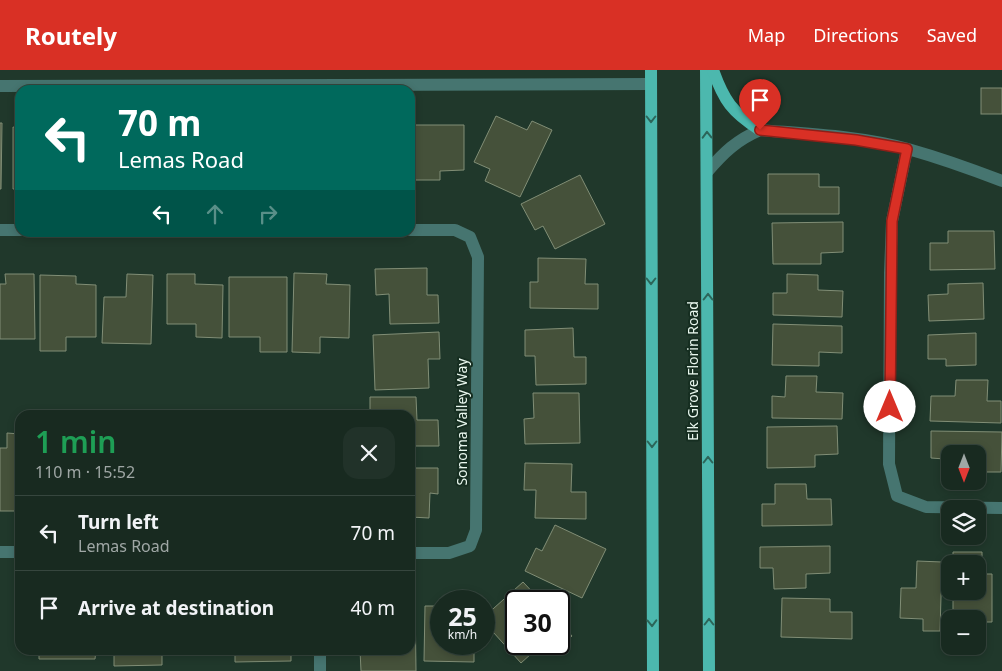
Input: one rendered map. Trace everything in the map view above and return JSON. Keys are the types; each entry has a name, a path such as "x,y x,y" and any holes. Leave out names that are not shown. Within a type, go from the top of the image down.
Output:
{"main road":[{"path":"650,70 653,671"},
{"name":"Elk Grove Florin Road","path":"706,70 709,671"},
{"path":"713,70 728,104 737,114 760,130"}],"street":[{"path":"326,85 651,84"},
{"path":"0,86 15,86"},
{"path":"707,172 724,152 746,136 760,130 856,140 907,149 964,166 1002,181"},
{"path":"907,149 892,221 890,274 889,464 896,496 926,508 1002,508"},
{"path":"0,230 15,230"},
{"name":"Sonoma Valley Way","path":"415,230 454,230 470,237 478,257 476,530 470,546 449,553 415,553"},
{"path":"0,552 15,552"},
{"path":"320,655 320,671"}],"building":[{"path":"981,88 1002,88 1002,114 981,114"},
{"path":"496,116 527,130 532,121 552,130 520,197 485,181 490,169 474,162"},
{"path":"0,123 2,123 1,189 0,189"},
{"path":"415,125 464,125 464,170 440,171 440,180 415,180"},
{"path":"13,127 15,127 15,189 13,189"},
{"path":"768,174 819,174 819,187 839,187 839,214 768,214"},
{"path":"580,175 605,224 555,249 543,226 535,230 521,204"},
{"path":"843,222 843,252 821,253 821,264 773,264 772,223"},
{"path":"948,231 994,231 995,269 930,270 930,243 948,243"},
{"path":"538,258 586,259 585,284 598,284 598,309 530,308 530,282 538,282"},
{"path":"427,268 427,295 438,295 439,323 390,324 389,294 376,295 375,269"},
{"path":"294,273 327,274 326,284 350,285 349,338 320,337 320,353 292,352"},
{"path":"5,274 34,274 35,339 0,339 0,284 6,284"},
{"path":"127,274 153,275 151,344 102,343 104,297 126,297"},
{"path":"167,274 195,274 195,284 223,285 222,338 196,337 196,324 167,324"},
{"path":"787,274 818,275 818,290 843,291 842,317 773,315 773,293 787,293"},
{"path":"40,275 76,276 76,284 96,285 96,337 66,337 66,351 40,351"},
{"path":"229,277 287,277 287,352 260,352 260,337 229,337"},
{"path":"983,283 984,319 929,321 928,295 948,294 948,284"},
{"path":"773,324 842,326 842,353 819,352 819,366 772,365"},
{"path":"573,328 574,357 586,357 586,384 536,385 535,356 525,356 525,330"},
{"path":"439,332 440,359 428,359 429,388 375,390 373,335"},
{"path":"976,333 976,365 946,366 946,359 928,359 928,335"},
{"path":"786,376 817,376 816,392 843,393 842,419 772,418 772,396 785,397"},
{"path":"956,380 988,380 987,401 1001,401 1001,423 930,421 931,396 955,396"},
{"path":"533,393 579,393 580,443 525,444 524,419 534,418"},
{"path":"370,397 416,397 417,420 438,420 439,446 415,446 415,410 370,410"},
{"path":"837,426 838,454 815,455 815,467 767,468 767,427"},
{"path":"931,431 1002,432 1001,472 986,472 986,445 941,445 941,459 931,458"},
{"path":"7,433 15,434 15,511 0,511 0,448 7,448"},
{"path":"525,463 572,464 571,492 586,492 586,519 535,518 536,490 524,490"},
{"path":"415,468 438,468 438,494 430,493 429,518 415,517"},
{"path":"775,484 806,484 807,499 831,499 832,525 762,526 762,504 775,504"},
{"path":"555,525 606,549 582,598 570,592 570,590 565,590 525,571 536,548 542,551"},
{"path":"830,546 830,573 806,574 806,588 774,589 773,568 760,568 760,547"},
{"path":"953,552 982,552 982,555 953,555"},
{"path":"917,561 941,562 940,631 923,631 923,619 900,618 901,588 916,588"},
{"path":"986,574 992,574 992,622 986,622 986,610 953,610 953,600 986,600"},
{"path":"523,582 531,590 514,590"},
{"path":"415,597 416,671 361,671 360,655 415,655"},
{"path":"505,598 505,645 495,634 495,607"},
{"path":"782,598 830,599 830,612 852,612 852,639 781,637"},
{"path":"425,606 430,606 430,655 474,655 474,662 424,661"},
{"path":"39,655 95,655 95,659 39,659"},
{"path":"114,655 162,655 162,665 114,666"},
{"path":"235,655 291,655 291,661 235,662"},
{"path":"514,655 530,655 521,663"}],"route":[{"path":"760,130 856,140 907,149 892,221 890,407"}]}
